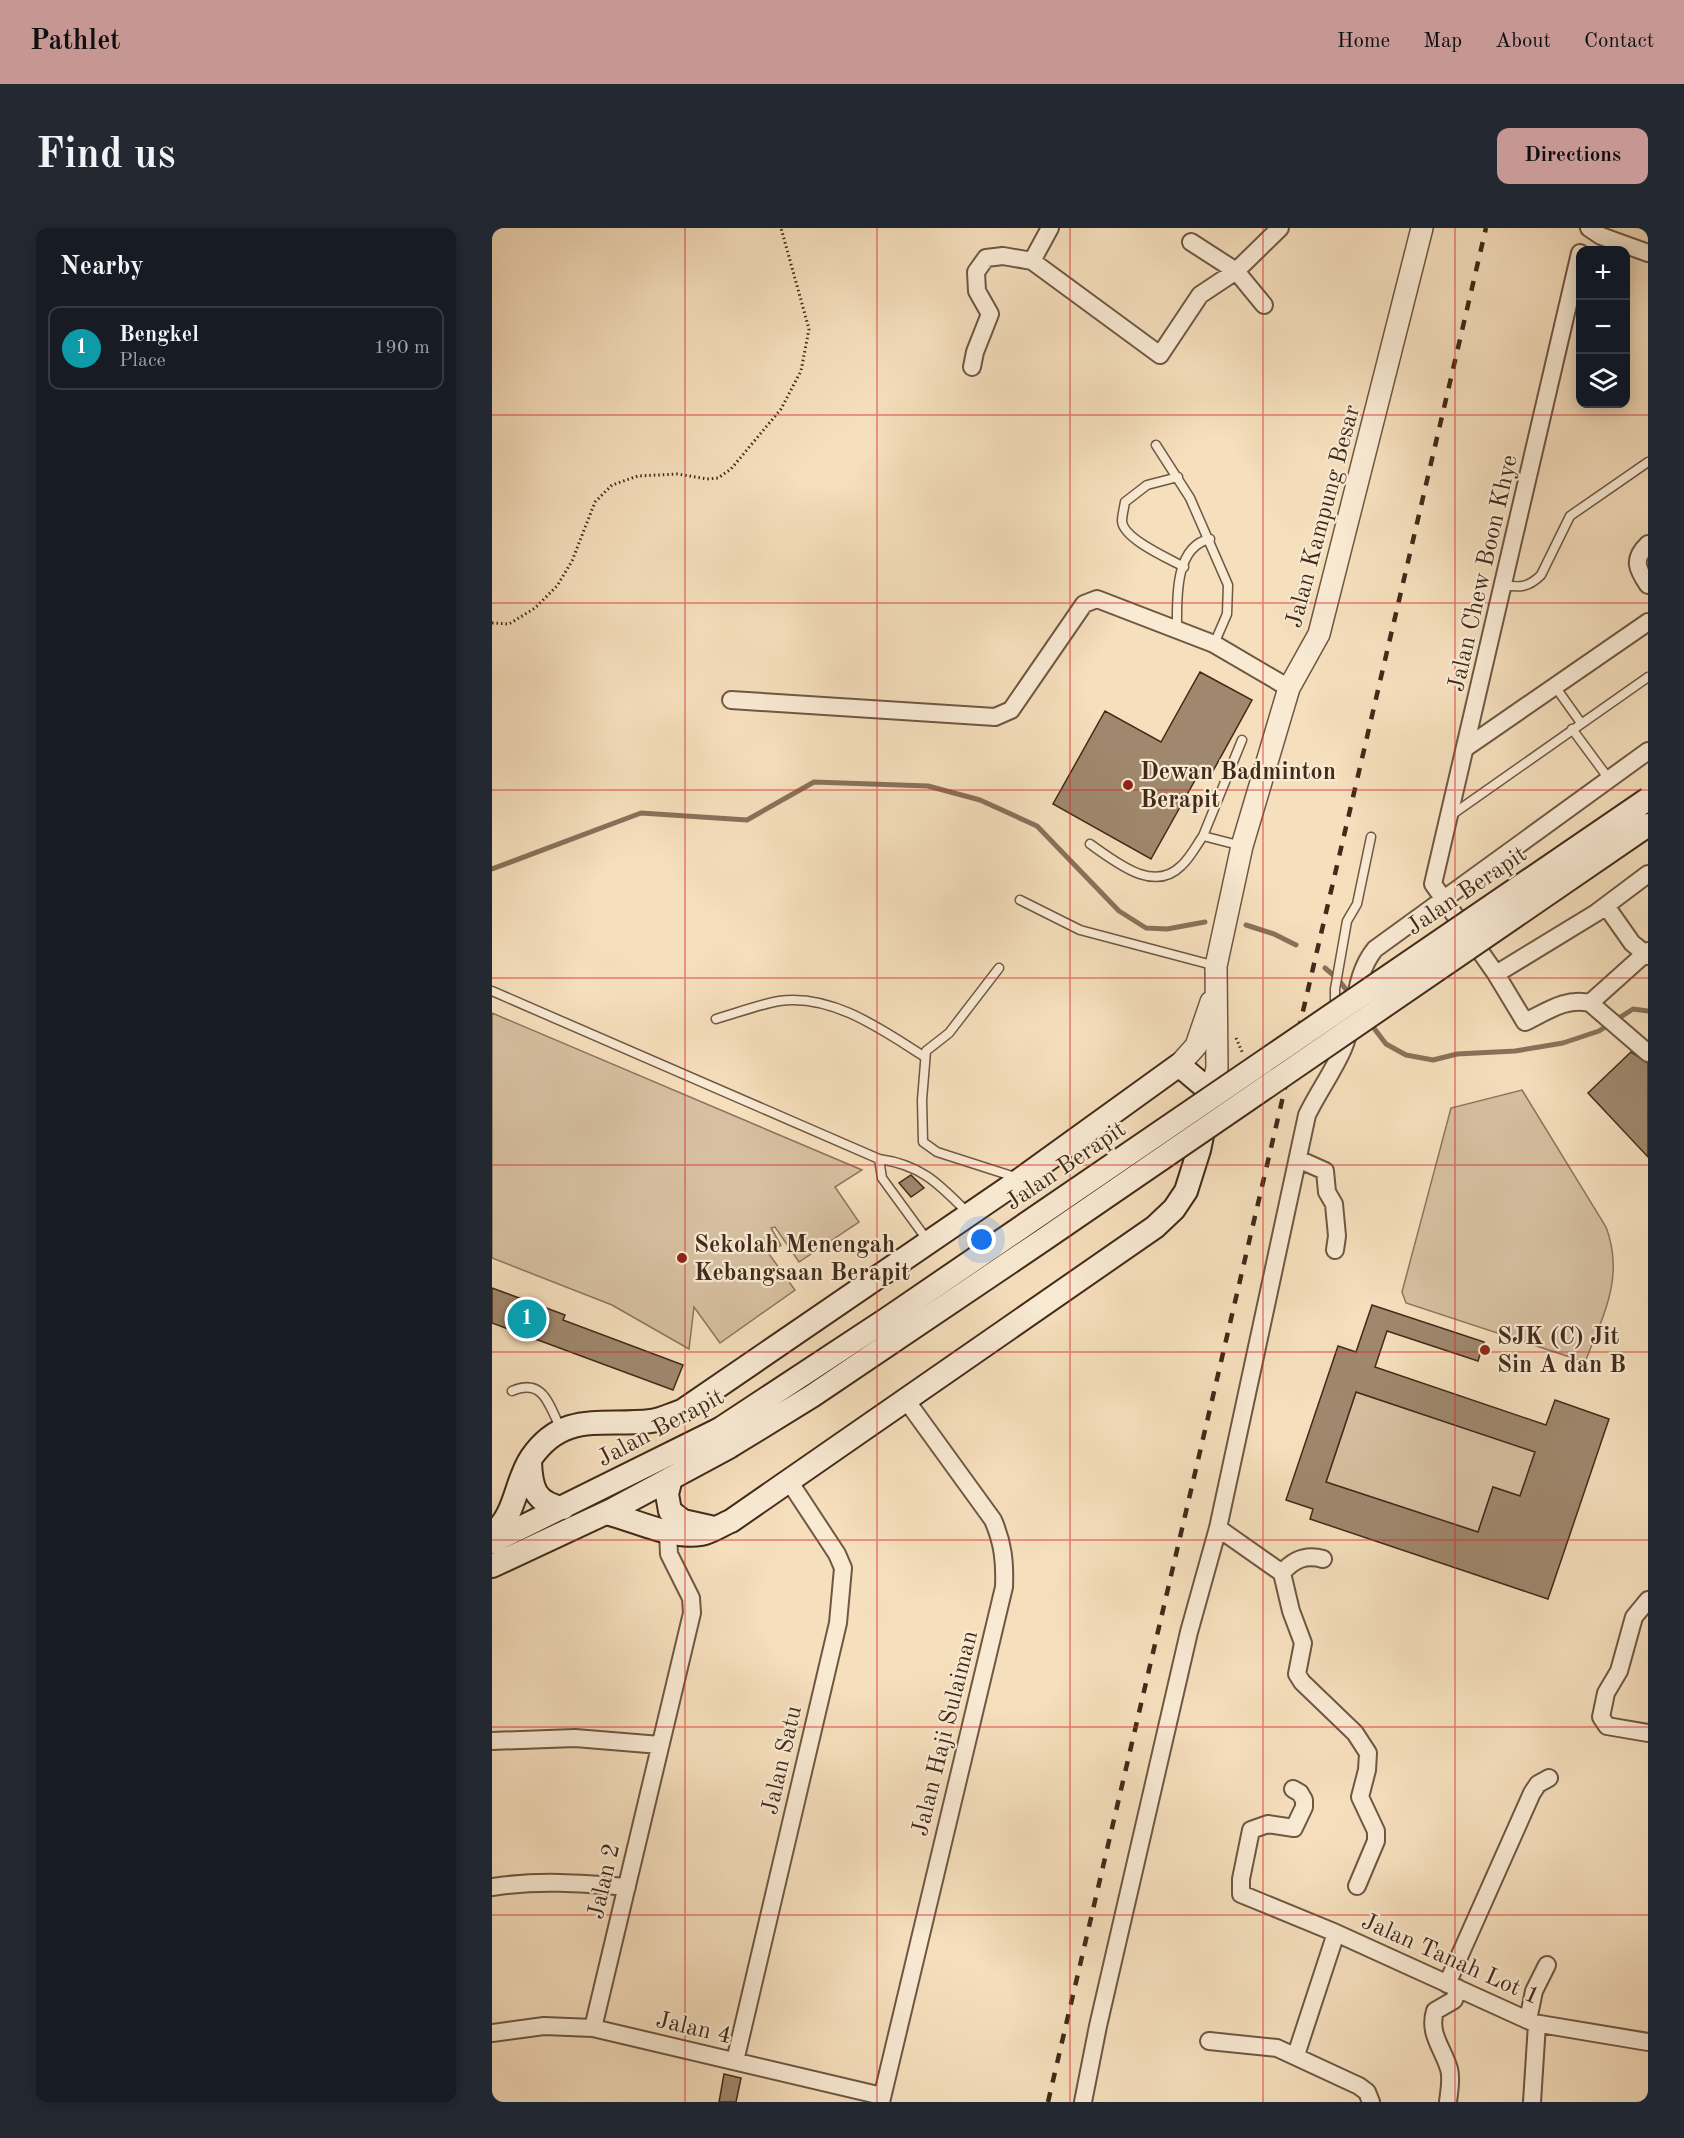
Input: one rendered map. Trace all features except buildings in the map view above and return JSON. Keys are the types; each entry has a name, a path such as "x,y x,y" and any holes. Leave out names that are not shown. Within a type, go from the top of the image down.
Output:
{"main road":[{"name":"Jalan Berapit","path":"492,1542 563,1508 724,1438 887,1319 1648,799"},
{"path":"492,1566 606,1513 671,1478 724,1438 812,1395 1052,1234 1648,825"},
{"path":"492,1534 509,1514 530,1461 542,1443 561,1430 572,1425 591,1422 654,1421 682,1411 968,1213 1022,1179 1179,1065 1211,1092 1196,1160 1186,1191 1174,1209 1155,1227 1110,1259 789,1481 717,1527 702,1534 668,1533 640,1521 606,1513"},
{"path":"530,1461 532,1490 541,1501 563,1508"},
{"path":"671,1478 667,1494 669,1511 683,1521 717,1527"}],"street":[{"path":"1032,261 1050,228"},
{"path":"972,367 975,352 990,314 977,291 975,272 986,258 1003,256 1032,261 1160,356 1200,295 1236,271 1280,228"},
{"name":"Jalan Kampung Besar","path":"1216,976 1242,846 1289,688 1319,634 1422,228"},
{"path":"1588,228 1601,236 1648,253"},
{"name":"Jalan Chew Boon Khye","path":"1583,246 1588,228"},
{"path":"1191,242 1236,271 1264,305"},
{"name":"Jalan Chew Boon Khye","path":"1444,899 1433,884 1434,875 1467,747 1576,274"},
{"path":"1647,545 1637,558 1636,567 1648,585"},
{"path":"731,700 995,717 1011,710 1022,698 1084,604 1097,599 1214,644 1289,688"},
{"path":"1467,747 1648,622"},
{"path":"1083,2102 1098,2026 1189,1632 1218,1528 1307,1115 1343,1048 1365,961 1375,949 1648,752"},
{"path":"1496,974 1606,906 1648,874"},
{"path":"1444,899 1496,974 1525,1022 1567,1002 1578,1000 1590,1003 1648,1053"},
{"path":"1590,1003 1647,953 1627,937 1606,906"},
{"path":"1179,1065 1196,1046 1216,976"},
{"path":"1211,1092 1217,1068 1216,976"},
{"path":"1298,1159 1325,1171 1327,1192 1334,1204 1337,1236 1335,1250"},
{"name":"Jalan Haji Sulaiman","path":"881,2099 1004,1587 1005,1559 1001,1539 993,1520 906,1400"},
{"name":"Jalan Satu","path":"735,2061 838,1623 843,1568 837,1554 789,1481"},
{"path":"1218,1528 1282,1573 1290,1611 1303,1643 1298,1674 1302,1682 1355,1733 1368,1753 1367,1770 1360,1797 1376,1831 1376,1841 1357,1886"},
{"name":"Jalan 2","path":"593,2028 692,1612 691,1598 669,1554 668,1533"},
{"path":"1282,1573 1290,1563 1301,1557 1323,1559"},
{"path":"1648,1600 1634,1617 1619,1671 1606,1693 1601,1717 1607,1726 1648,1733"},
{"path":"492,1740 575,1738 660,1745"},
{"path":"1448,2102 1450,2072 1432,2032 1435,2012 1454,2000 1453,1986 1532,1793 1538,1784 1550,1778"},
{"name":"Jalan Tanah Lot 1","path":"1293,1789 1300,1793 1304,1800 1298,1823 1294,1828 1268,1824 1251,1830 1240,1878 1241,1894 1336,1933 1532,2022 1648,2042"},
{"path":"492,1887 520,1882 568,1882 627,1887"},
{"path":"1296,2055 1336,1933"},
{"path":"1532,2102 1534,1991 1547,1965"},
{"name":"Jalan 4","path":"492,2033 544,2026 593,2028 735,2061 881,2099"},
{"path":"1209,2041 1277,2048 1296,2055 1359,2086 1367,2092 1371,2102"}],"lane":[{"path":"1156,445 1178,477 1210,539 1228,585 1227,614 1214,644"},
{"path":"1504,585 1519,588 1536,580 1541,575 1570,516 1648,462"},
{"path":"1178,477 1146,484 1125,502 1122,522 1126,531 1144,545 1184,567"},
{"path":"1177,629 1178,592 1188,554 1199,541 1210,539"},
{"path":"1450,816 1648,677"},
{"path":"1554,685 1581,723"},
{"path":"1572,729 1609,779"},
{"path":"1090,844 1127,870 1150,878 1170,873 1181,867 1203,836 1242,740"},
{"path":"1203,836 1242,846"},
{"path":"1335,1012 1335,989 1347,921 1357,904 1371,837"},
{"path":"1020,900 1080,930 1216,976"},
{"path":"999,968 949,1033 926,1051 923,1142 937,1152 1022,1179"},
{"path":"492,991 879,1159 905,1164 930,1176 968,1213"},
{"path":"716,1019 782,1001 812,1004 840,1010 876,1025 925,1057"},
{"path":"879,1159 882,1178 928,1241"},
{"path":"512,1391 522,1386 532,1386 541,1392 561,1430"}],"path":[{"path":"492,622 509,624 535,608 557,586 572,561 595,502 612,485 638,476 677,474 707,479 718,478 731,470 781,409 801,371 809,329 781,228"}],"shaded area":[{"name":"Sekolah Menengah Kebangsaan Berapit","path":"492,1013 862,1170 835,1187 859,1222 799,1262 775,1227 771,1228 781,1245 769,1254 795,1290 720,1343 694,1307 689,1349 612,1305 492,1258"},
{"path":"1522,1090 1606,1227 1611,1245 1613,1263 1609,1296 1585,1362 1406,1303 1402,1292 1451,1108"},
{"path":"1356,1392 1535,1452 1520,1496 1493,1487 1478,1532 1326,1482"}],"waterway":[{"path":"492,869 641,813 747,820 814,782 928,786 980,800 1037,826 1119,911 1146,928 1167,929 1205,922"},
{"path":"1246,925 1274,934 1296,945"},
{"path":"1325,968 1338,979 1351,996"},
{"path":"1370,1023 1386,1044 1406,1055 1433,1060 1457,1054 1515,1051 1563,1043 1599,1031 1633,1009 1648,1011"}],"railway":[{"path":"1048,2102 1486,228"}],"place":[{"name":"Dewan Badminton Berapit","path":"1128,785"},
{"name":"Sekolah Menengah Kebangsaan Berapit","path":"682,1258"},
{"name":"Bengkel","path":"527,1319"},
{"name":"SJK (C) Jit Sin A dan B","path":"1485,1350"}]}
